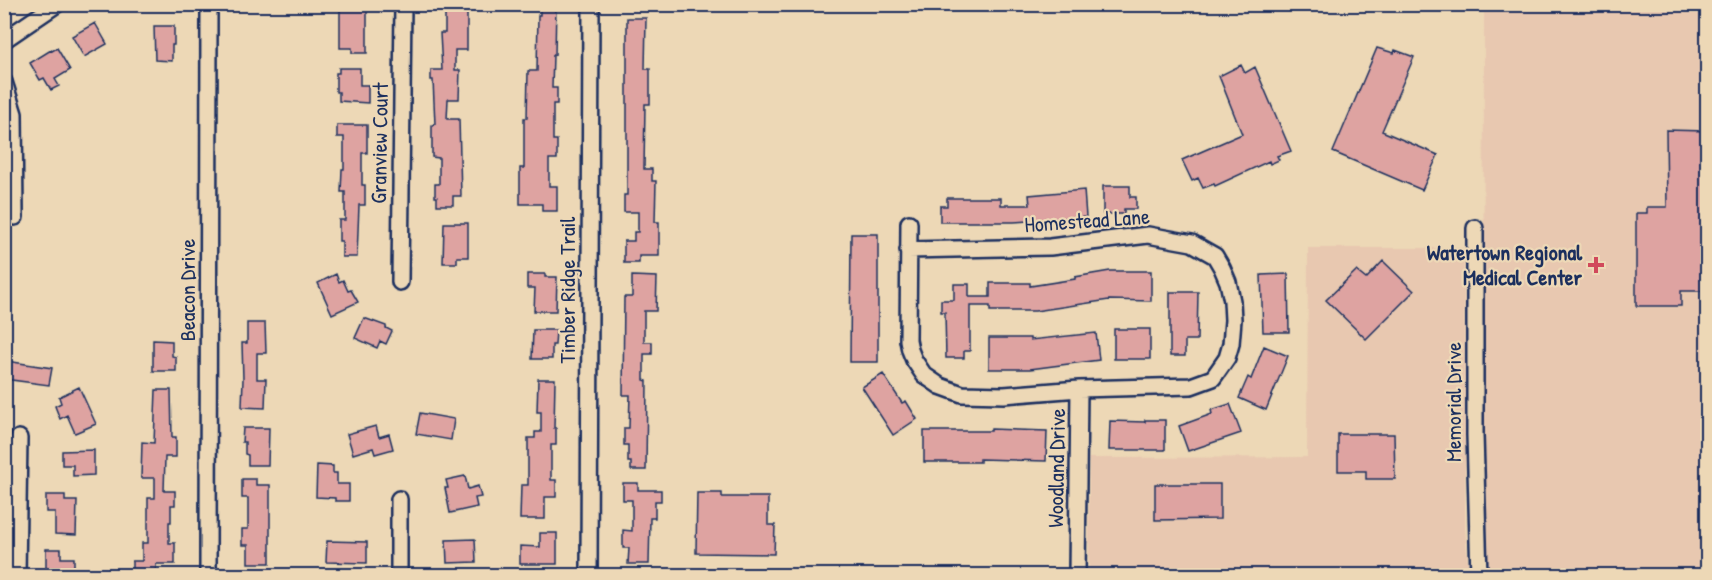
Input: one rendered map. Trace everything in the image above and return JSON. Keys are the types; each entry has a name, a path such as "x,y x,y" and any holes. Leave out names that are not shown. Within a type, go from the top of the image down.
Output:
{"street":[{"path":"4,40 57,4"},
{"name":"Beacon Drive","path":"208,576 209,4"},
{"name":"Granview Court","path":"400,282 403,4"},
{"name":"Timber Ridge Trail","path":"589,576 591,4"},
{"path":"4,82 14,114 15,217"},
{"name":"Woodland Drive","path":"909,223 908,340 914,360 924,375 940,386 962,394 1004,395 1079,389 1077,576"},
{"name":"Memorial Drive","path":"1475,228 1475,435 1479,576"},
{"name":"Homestead Lane","path":"908,250 1050,247 1148,235 1192,243 1215,256 1228,282 1233,320 1227,358 1213,378 1191,386 1079,389"},
{"path":"16,576 19,438"},
{"path":"399,499 399,576"}],"shaded area":[{"name":"Watertown Regional Medical Center","path":"1484,5 1707,5 1707,575 1490,575 1486,554 1483,506"},
{"path":"1308,248 1464,248 1465,528 1469,575 1089,576 1089,458 1307,457"}],"building":[{"path":"340,4 367,4 367,53 352,53 352,48 340,48"},
{"path":"540,4 556,4 552,88 557,88 557,104 553,104 553,140 557,140 557,159 549,159 549,186 557,186 557,211 542,211 542,204 520,204 520,168 524,168 524,118 527,118 528,71 537,71"},
{"path":"445,12 467,12 467,50 455,50 455,70 460,70 459,99 448,99 447,119 459,119 461,196 453,196 453,205 437,205 435,184 439,184 439,158 432,157 432,125 435,124 431,70 442,70 440,33 445,33"},
{"path":"627,18 646,18 645,69 650,69 650,104 645,104 644,169 652,169 652,181 656,181 655,222 659,222 659,256 639,256 639,263 624,263 624,241 634,241 634,232 638,232 638,212 624,212 624,195 627,195"},
{"path":"95,23 107,44 84,57 72,36"},
{"path":"154,26 174,26 172,61 155,60"},
{"path":"57,48 70,70 55,79 59,86 51,90 44,78 40,80 30,63"},
{"path":"1377,48 1394,53 1395,50 1414,57 1382,131 1438,155 1422,190 1333,152"},
{"path":"1241,65 1245,73 1255,67 1291,151 1277,156 1279,160 1270,164 1269,161 1215,186 1214,184 1203,188 1198,178 1192,181 1182,160 1242,134 1219,76"},
{"path":"339,68 360,68 360,85 368,85 368,103 339,101 339,92 336,92 336,73 339,73"},
{"path":"337,125 367,125 367,153 362,153 362,185 365,185 365,205 359,205 357,257 342,257 342,241 339,241 339,220 345,220 345,192 341,192 344,137 337,137"},
{"path":"1666,130 1707,131 1707,291 1681,291 1681,306 1636,306 1636,213 1647,213 1647,207 1667,207"},
{"path":"1103,186 1130,186 1130,197 1136,197 1136,209 1124,209 1124,214 1103,214"},
{"path":"1084,190 1086,217 1014,222 940,222 940,206 947,206 947,198 1001,198 1001,205 1030,205 1029,195"},
{"path":"444,223 468,223 468,257 457,257 457,263 443,263"},
{"path":"851,234 878,234 878,362 850,362"},
{"path":"1383,261 1414,291 1366,339 1326,300 1356,271 1366,279"},
{"path":"1110,271 1151,271 1151,301 1109,300 1035,311 990,311 990,306 970,306 970,351 964,351 964,358 946,358 945,312 941,312 941,300 954,300 954,284 969,284 969,297 990,297 990,283 1030,283 1030,286"},
{"path":"336,274 339,282 343,280 348,291 351,290 358,302 332,314 318,283"},
{"path":"527,274 557,277 556,311 534,311 535,288 527,288"},
{"path":"1288,274 1289,332 1263,332 1261,275"},
{"path":"632,276 657,277 656,311 644,311 644,342 652,342 652,354 644,354 644,380 647,381 646,470 631,470 631,462 628,462 628,445 624,445 624,428 629,428 630,395 623,395 624,297 632,297"},
{"path":"1170,292 1198,292 1197,340 1185,340 1185,356 1170,356"},
{"path":"364,318 386,326 392,331 386,344 380,341 377,348 355,338"},
{"path":"247,323 265,323 266,353 257,353 257,379 266,379 265,408 242,407 242,343 247,343"},
{"path":"1114,329 1150,329 1150,359 1114,359"},
{"path":"533,330 556,330 555,345 552,345 552,359 532,359"},
{"path":"1096,333 1099,360 1030,369 989,369 989,338 1030,338 1030,340"},
{"path":"153,340 172,341 172,356 176,357 176,371 153,371"},
{"path":"1264,346 1288,356 1266,410 1239,398 1248,377 1251,379"},
{"path":"6,361 52,368 49,385 4,379"},
{"path":"883,374 902,403 906,401 917,419 893,435 862,387"},
{"path":"538,379 555,379 556,445 551,445 551,480 556,480 556,497 545,497 545,519 520,519 521,485 528,485 528,438 535,438 535,432 541,432 541,412 537,412"},
{"path":"79,387 96,424 75,433 67,415 60,419 55,406 61,403 59,397"},
{"path":"156,390 171,390 172,437 176,437 176,457 165,457 164,491 175,491 175,505 171,505 171,522 169,522 169,543 175,543 175,564 156,564 156,576 132,576 132,561 142,561 142,543 148,543 148,498 155,498 155,478 141,478 142,442 154,443"},
{"path":"1230,404 1241,433 1188,451 1179,426 1212,414 1211,410"},
{"path":"420,413 454,419 451,440 416,434"},
{"path":"1145,420 1165,420 1165,450 1109,450 1110,421 1145,422"},
{"path":"376,426 379,437 389,434 393,449 375,454 373,448 353,454 347,434"},
{"path":"243,428 269,428 268,465 248,465 245,442 242,442"},
{"path":"991,429 1047,431 1046,461 980,459 980,462 924,462 924,431 991,431"},
{"path":"1338,434 1394,434 1395,479 1366,479 1366,471 1338,471"},
{"path":"94,450 94,475 73,476 73,465 62,465 62,451"},
{"path":"317,465 333,466 333,473 337,473 337,484 349,484 349,501 316,497"},
{"path":"465,476 468,489 478,486 481,497 475,498 477,507 450,513 445,488 448,488 446,480"},
{"path":"242,479 256,479 256,485 270,485 270,563 248,563 248,545 242,545 242,529 248,529 248,498 242,498"},
{"path":"623,483 638,483 638,490 661,490 661,501 655,501 655,518 650,518 649,564 628,564 629,548 623,548 623,530 632,531 632,500 623,500"},
{"path":"1155,484 1220,484 1220,519 1155,520"},
{"path":"697,493 722,493 722,497 768,497 768,525 775,525 774,554 696,553"},
{"path":"46,495 65,495 65,501 77,501 76,535 55,534 55,512 46,512"},
{"path":"540,533 557,533 557,564 520,564 520,546 540,547"},
{"path":"475,539 476,562 447,563 446,540"},
{"path":"327,541 367,542 367,563 326,562"},
{"path":"46,549 61,549 61,558 74,558 74,576 52,576 52,570 46,570"}],"place":[{"name":"Watertown Regional Medical Center","path":"1596,265"}]}
